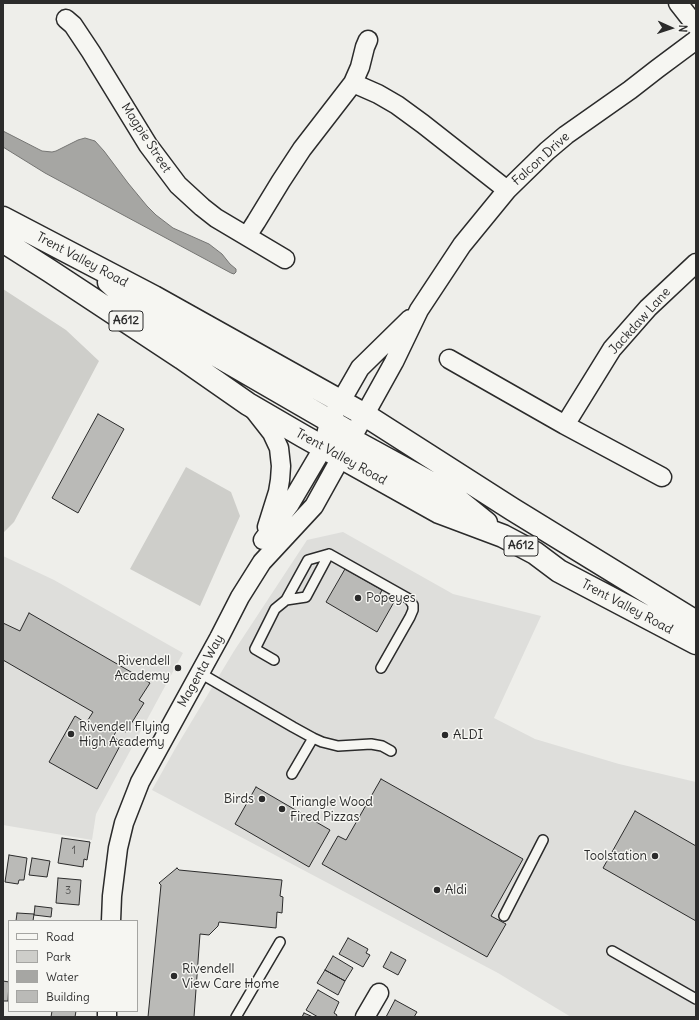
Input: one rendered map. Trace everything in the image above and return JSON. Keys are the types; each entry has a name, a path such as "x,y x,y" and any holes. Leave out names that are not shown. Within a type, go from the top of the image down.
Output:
{"main road":[{"name":"Trent Valley Road","path":"3,218 154,297 341,401 512,510 696,622"},
{"name":"Trent Valley Road","path":"3,241 182,358 248,404 338,449 439,512 503,536 535,553 559,571 696,643"},
{"name":"A612","path":"91,265 136,307 329,422 338,449"}],"street":[{"path":"678,3 696,26"},
{"name":"Magpie Street","path":"66,19 73,25 92,52 148,145 178,185 202,207 230,227 285,259"},
{"path":"247,236 302,149 353,83 360,67 368,40"},
{"name":"Falcon Drive","path":"338,449 365,415 394,362 419,310 462,245 507,190 547,151 566,135 630,90 696,40"},
{"path":"353,83 378,94 397,105 507,190"},
{"name":"Jackdaw Lane","path":"565,425 612,349 648,308 696,263"},
{"name":"Falcon Drive","path":"329,422 360,368 419,310"},
{"path":"449,359 565,425 662,477"},
{"path":"248,404 262,419 272,433 279,448 281,466 278,492 263,540 262,562"},
{"path":"263,540 290,504 338,449"},
{"name":"Magenta Way","path":"111,920 114,869 118,848 124,823 140,782 240,597 262,562 314,506 338,449"},
{"path":"365,1017 379,993"}],"lane":[{"path":"286,600 306,597 329,554"},
{"path":"274,660 255,649 275,609 286,600 308,560 329,554 409,599 413,605 410,618 381,668"},
{"path":"200,673 322,742 338,746 371,744 382,746 391,751"},
{"path":"292,774 313,738"},
{"path":"504,916 544,840"},
{"path":"236,1017 280,942"},
{"path":"612,951 696,999"}],"shaded area":[{"path":"343,532 453,594 541,616 494,718 535,739 619,764 696,782 696,1017 571,1017 498,973 152,790 234,651 307,540"},
{"name":"Rivendell Flying High Academy","path":"3,556 54,580 183,653 96,814 92,840 3,825"}],"green space":[{"path":"3,289 66,330 99,361 14,522 3,533"},
{"path":"186,467 231,492 240,516 200,606 130,569"}],"water":[{"path":"3,131 42,151 56,151 85,138 95,141 128,183 156,215 173,228 209,244 222,254 236,269 236,272 234,274 231,273 45,173 3,147"}],"building":[{"path":"98,414 124,429 78,513 52,498"},
{"name":"Popeyes","path":"345,569 382,590 380,594 394,602 377,632 326,602"},
{"name":"Rivendell Flying High Academy","path":"29,613 150,683 139,700 144,703 126,732 118,728 113,737 122,742 97,789 49,762 75,716 86,723 93,712 3,660 3,623 20,631"},
{"name":"Aldi","path":"381,779 523,859 491,916 506,924 487,957 322,864 338,836 346,840"},
{"path":"256,787 330,830 309,867 235,824"},
{"path":"635,811 696,846 696,921 603,868"},
{"path":"62,838 90,842 87,860 84,859 83,867 58,863"},
{"path":"9,855 27,858 24,880 19,880 18,884 5,882"},
{"path":"32,858 50,861 47,877 29,875"},
{"name":"Rivendell View Care Home","path":"177,868 179,870 282,880 280,896 283,897 282,913 277,912 276,928 219,922 218,926 209,935 200,934 194,1017 148,1017 161,885 159,883"},
{"path":"58,878 81,880 79,905 56,903"},
{"path":"35,906 52,908 51,917 34,915"},
{"path":"17,913 34,914 33,920 16,920"},
{"path":"348,938 368,949 366,953 370,955 363,967 339,954"},
{"path":"391,952 406,960 398,975 383,967"},
{"path":"333,956 353,968 345,981 325,970"},
{"path":"325,970 345,981 338,995 317,983"},
{"path":"3,981 8,982 8,1001 3,1001"},
{"path":"318,990 339,1002 334,1013 337,1015 336,1017 318,1017 306,1010"},
{"path":"395,1000 417,1012 414,1017 386,1017"},
{"path":"52,1012 76,1012 75,1017 51,1017"},
{"path":"304,1013 313,1017 302,1017"}],"place":[{"name":"Popeyes","path":"358,598"},
{"name":"Rivendell Academy","path":"178,668"},
{"name":"Rivendell Flying High Academy","path":"71,734"},
{"name":"ALDI","path":"445,735"},
{"name":"Birds","path":"262,799"},
{"name":"Triangle Wood Fired Pizzas","path":"282,809"},
{"name":"Toolstation","path":"655,856"},
{"name":"Aldi","path":"437,890"},
{"name":"Rivendell View Care Home","path":"174,976"}]}
